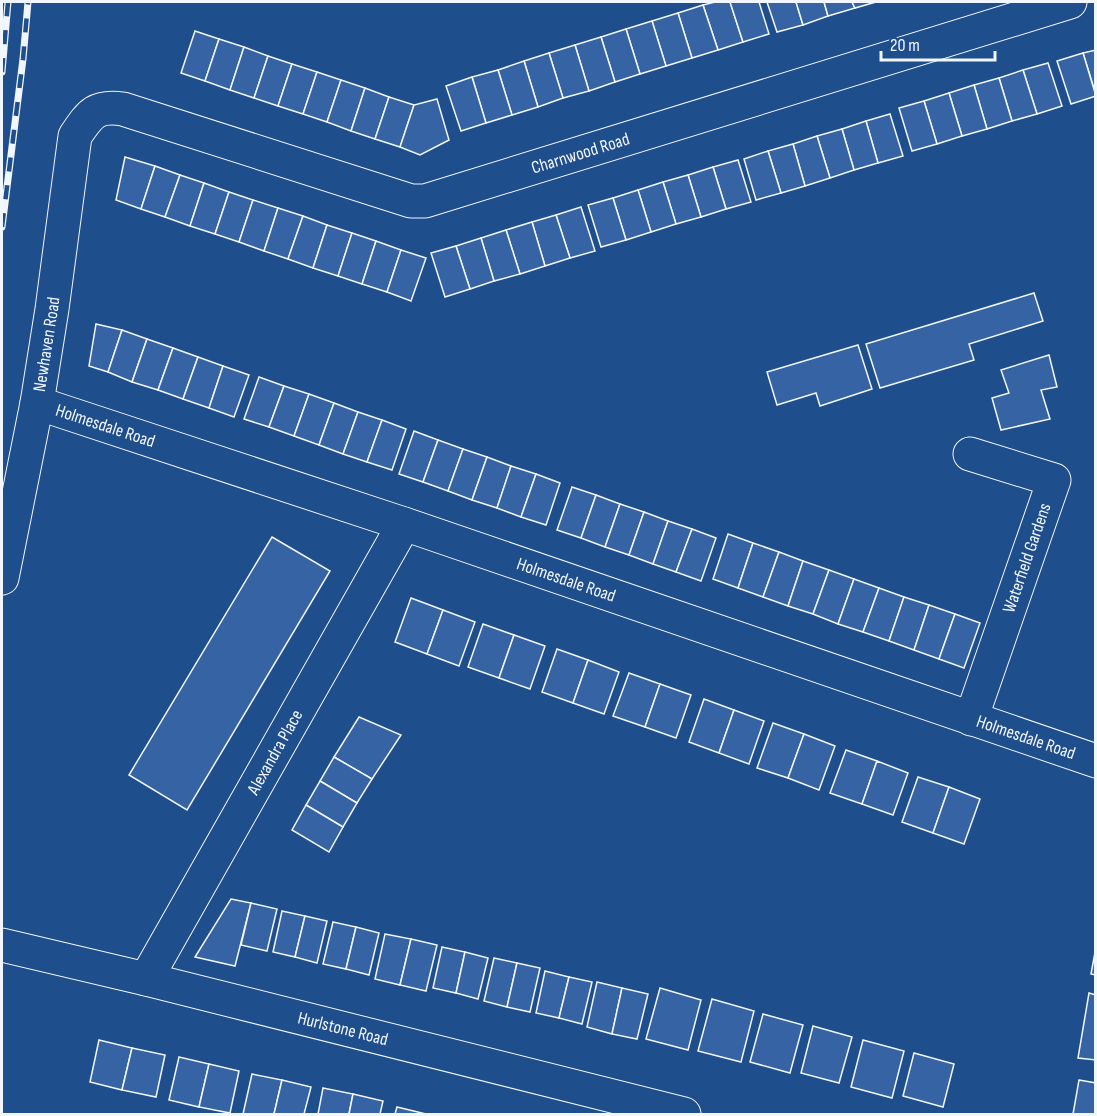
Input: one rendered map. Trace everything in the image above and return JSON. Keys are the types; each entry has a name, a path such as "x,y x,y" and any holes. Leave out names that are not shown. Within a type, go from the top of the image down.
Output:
{"street":[{"name":"Charnwood Road","path":"90,113 108,107 123,109 411,201 425,201 1070,2"},
{"name":"Newhaven Road","path":"2,578 52,309 75,136 90,113"},
{"name":"Holmesdale Road","path":"36,403 404,524 1095,761"},
{"name":"Waterfield Gardens","path":"970,454 1054,480 971,719"},
{"name":"Alexandra Place","path":"146,979 404,524"},
{"name":"Hurlstone Road","path":"2,945 146,979 634,1108 684,1114"}],"building":[{"path":"730,2 743,42 718,50 703,5"},
{"path":"730,2 759,2 769,34 743,42"},
{"path":"767,2 796,2 803,25 777,32"},
{"path":"796,2 824,2 828,16 803,25"},
{"path":"824,2 852,2 855,8 828,16"},
{"path":"852,2 876,2 855,8"},
{"path":"703,5 718,50 692,58 678,13"},
{"path":"678,13 692,58 666,66 652,21"},
{"path":"652,21 666,66 640,74 626,29"},
{"path":"626,29 640,74 615,82 601,37"},
{"path":"195,31 219,39 205,81 181,73"},
{"path":"601,37 615,82 589,91 575,45"},
{"path":"219,39 244,47 230,90 205,81"},
{"path":"575,45 589,91 563,98 549,53"},
{"path":"244,47 268,56 254,98 230,90"},
{"path":"1096,50 1096,95 1083,53"},
{"path":"549,53 563,98 538,107 524,61"},
{"path":"1083,53 1096,96 1071,104 1057,61"},
{"path":"268,56 292,64 278,106 254,98"},
{"path":"524,61 538,107 512,115 498,70"},
{"path":"1048,63 1062,106 1037,114 1023,70"},
{"path":"292,64 317,72 303,114 278,106"},
{"path":"498,70 512,115 486,123 472,77"},
{"path":"1023,70 1037,114 1012,121 999,78"},
{"path":"317,72 341,80 327,122 303,114"},
{"path":"472,77 486,123 461,131 446,86"},
{"path":"999,78 1012,121 987,129 974,85"},
{"path":"341,80 365,88 351,131 327,122"},
{"path":"974,85 987,129 962,136 949,93"},
{"path":"365,88 389,97 375,139 351,131"},
{"path":"949,93 962,136 937,144 924,101"},
{"path":"389,97 414,105 400,147 375,139"},
{"path":"437,99 449,140 420,155 400,147 414,105"},
{"path":"924,101 937,144 912,151 899,108"},
{"path":"890,114 903,156 878,163 866,121"},
{"path":"866,121 878,163 854,170 842,129"},
{"path":"842,129 854,170 830,178 817,136"},
{"path":"817,136 830,178 805,186 793,144"},
{"path":"793,144 805,186 781,193 768,151"},
{"path":"768,151 781,193 756,200 744,159"},
{"path":"125,157 155,166 141,209 116,200"},
{"path":"738,160 751,202 726,209 713,167"},
{"path":"155,166 180,175 165,217 141,209"},
{"path":"713,167 726,209 701,217 688,175"},
{"path":"180,175 204,183 190,226 165,217"},
{"path":"688,175 701,217 676,224 663,182"},
{"path":"663,182 676,224 651,232 638,190"},
{"path":"204,183 229,192 215,234 190,226"},
{"path":"638,190 651,232 626,240 613,198"},
{"path":"229,192 253,200 239,242 215,234"},
{"path":"613,198 626,240 601,247 588,205"},
{"path":"253,200 278,208 264,251 239,242"},
{"path":"581,207 595,251 570,258 556,215"},
{"path":"278,208 303,216 288,259 264,251"},
{"path":"556,215 570,258 545,266 532,222"},
{"path":"303,216 327,225 313,268 288,259"},
{"path":"532,222 545,266 520,274 506,230"},
{"path":"327,225 352,233 338,276 313,268"},
{"path":"506,230 520,274 494,281 481,238"},
{"path":"352,233 376,241 362,284 338,276"},
{"path":"481,238 494,281 470,289 456,246"},
{"path":"376,241 401,250 387,292 362,284"},
{"path":"456,246 470,289 445,297 431,253"},
{"path":"401,250 426,258 411,301 387,292"},
{"path":"1034,293 1043,321 969,344 974,360 880,388 866,344"},
{"path":"96,324 122,330 108,372 89,366"},
{"path":"122,330 147,339 132,382 108,372"},
{"path":"147,339 173,348 158,390 132,382"},
{"path":"858,345 872,389 820,406 816,393 777,405 767,372"},
{"path":"173,348 198,357 183,399 158,390"},
{"path":"1049,355 1057,387 1041,390 1050,419 1001,430 992,398 1009,393 1001,370"},
{"path":"198,357 223,366 209,408 183,399"},
{"path":"223,366 249,375 234,417 209,408"},
{"path":"259,377 284,386 269,427 244,419"},
{"path":"284,386 309,394 294,436 269,427"},
{"path":"309,394 334,403 319,445 294,436"},
{"path":"334,403 358,412 343,454 319,445"},
{"path":"358,412 382,420 367,462 343,454"},
{"path":"382,420 406,429 392,470 367,462"},
{"path":"414,431 438,440 423,482 399,474"},
{"path":"438,440 463,449 448,491 423,482"},
{"path":"463,449 487,457 472,500 448,491"},
{"path":"487,457 511,466 497,508 472,500"},
{"path":"511,466 536,474 521,517 497,508"},
{"path":"536,474 560,483 546,525 521,517"},
{"path":"572,487 596,495 581,538 557,530"},
{"path":"596,495 620,504 605,547 581,538"},
{"path":"620,504 644,512 629,555 605,547"},
{"path":"644,512 668,521 653,564 629,555"},
{"path":"668,521 692,529 676,572 653,564"},
{"path":"692,529 716,538 701,581 676,572"},
{"path":"728,534 753,543 738,588 713,579"},
{"path":"272,537 330,571 187,810 129,775"},
{"path":"753,543 779,552 763,597 738,588"},
{"path":"779,552 803,561 788,606 763,597"},
{"path":"803,561 829,570 813,614 788,606"},
{"path":"829,570 854,579 838,624 813,614"},
{"path":"854,579 879,588 863,632 838,624"},
{"path":"879,588 904,597 889,641 863,632"},
{"path":"904,597 929,605 914,650 889,641"},
{"path":"411,598 443,610 427,654 395,642"},
{"path":"929,605 955,614 939,659 914,650"},
{"path":"443,610 475,622 459,666 427,654"},
{"path":"955,614 980,623 964,668 939,659"},
{"path":"483,624 514,635 499,678 468,667"},
{"path":"514,635 545,646 530,689 499,678"},
{"path":"557,649 588,660 573,703 542,692"},
{"path":"588,660 619,672 604,714 573,703"},
{"path":"629,673 660,684 645,727 613,716"},
{"path":"660,684 691,695 676,738 645,727"},
{"path":"704,699 734,710 719,753 689,742"},
{"path":"734,710 764,721 749,764 719,753"},
{"path":"359,717 401,735 372,779 334,757"},
{"path":"773,723 804,734 788,778 757,768"},
{"path":"804,734 835,746 819,790 788,778"},
{"path":"846,750 877,761 862,804 830,793"},
{"path":"334,757 372,779 357,803 320,781"},
{"path":"877,761 908,773 893,815 862,804"},
{"path":"918,777 949,787 933,833 902,822"},
{"path":"320,781 357,803 343,827 306,805"},
{"path":"949,787 980,799 964,844 933,833"},
{"path":"306,805 343,827 329,852 292,830"},
{"path":"231,899 251,903 235,966 195,957"},
{"path":"251,903 277,909 267,951 241,945"},
{"path":"282,911 305,916 295,957 273,952"},
{"path":"305,916 327,921 317,963 295,957"},
{"path":"333,922 356,927 346,969 323,964"},
{"path":"356,927 379,933 369,975 346,969"},
{"path":"385,934 411,939 400,985 375,979"},
{"path":"411,939 437,945 426,991 400,985"},
{"path":"442,947 465,952 456,993 433,988"},
{"path":"1096,947 1096,975 1091,974"},
{"path":"465,952 488,958 478,999 456,993"},
{"path":"494,958 517,963 507,1007 484,1001"},
{"path":"517,963 540,968 530,1012 507,1007"},
{"path":"545,971 569,977 559,1018 536,1013"},
{"path":"569,977 592,982 582,1024 559,1018"},
{"path":"597,982 622,988 612,1034 587,1027"},
{"path":"622,988 648,994 637,1039 612,1034"},
{"path":"660,988 701,1000 688,1050 646,1039"},
{"path":"1089,993 1096,995 1096,1060 1078,1058"},
{"path":"712,999 754,1011 741,1062 698,1051"},
{"path":"763,1014 803,1025 790,1073 750,1062"},
{"path":"813,1026 852,1037 839,1083 801,1073"},
{"path":"99,1040 132,1048 122,1090 90,1082"},
{"path":"863,1040 904,1051 892,1098 851,1087"},
{"path":"132,1048 165,1055 156,1097 122,1090"},
{"path":"914,1053 954,1064 943,1107 903,1096"},
{"path":"179,1057 209,1064 199,1107 169,1100"},
{"path":"209,1064 239,1071 230,1113 199,1107"},
{"path":"252,1074 282,1080 274,1114 243,1114"},
{"path":"282,1080 311,1087 304,1114 274,1114"},
{"path":"1079,1080 1096,1083 1096,1114 1073,1114"},
{"path":"323,1088 353,1094 349,1114 318,1114"},
{"path":"353,1094 383,1101 380,1114 349,1114"},
{"path":"397,1107 426,1114 395,1114"}],"railway":[{"path":"2,72 8,2"},
{"path":"2,227 28,2"}]}
